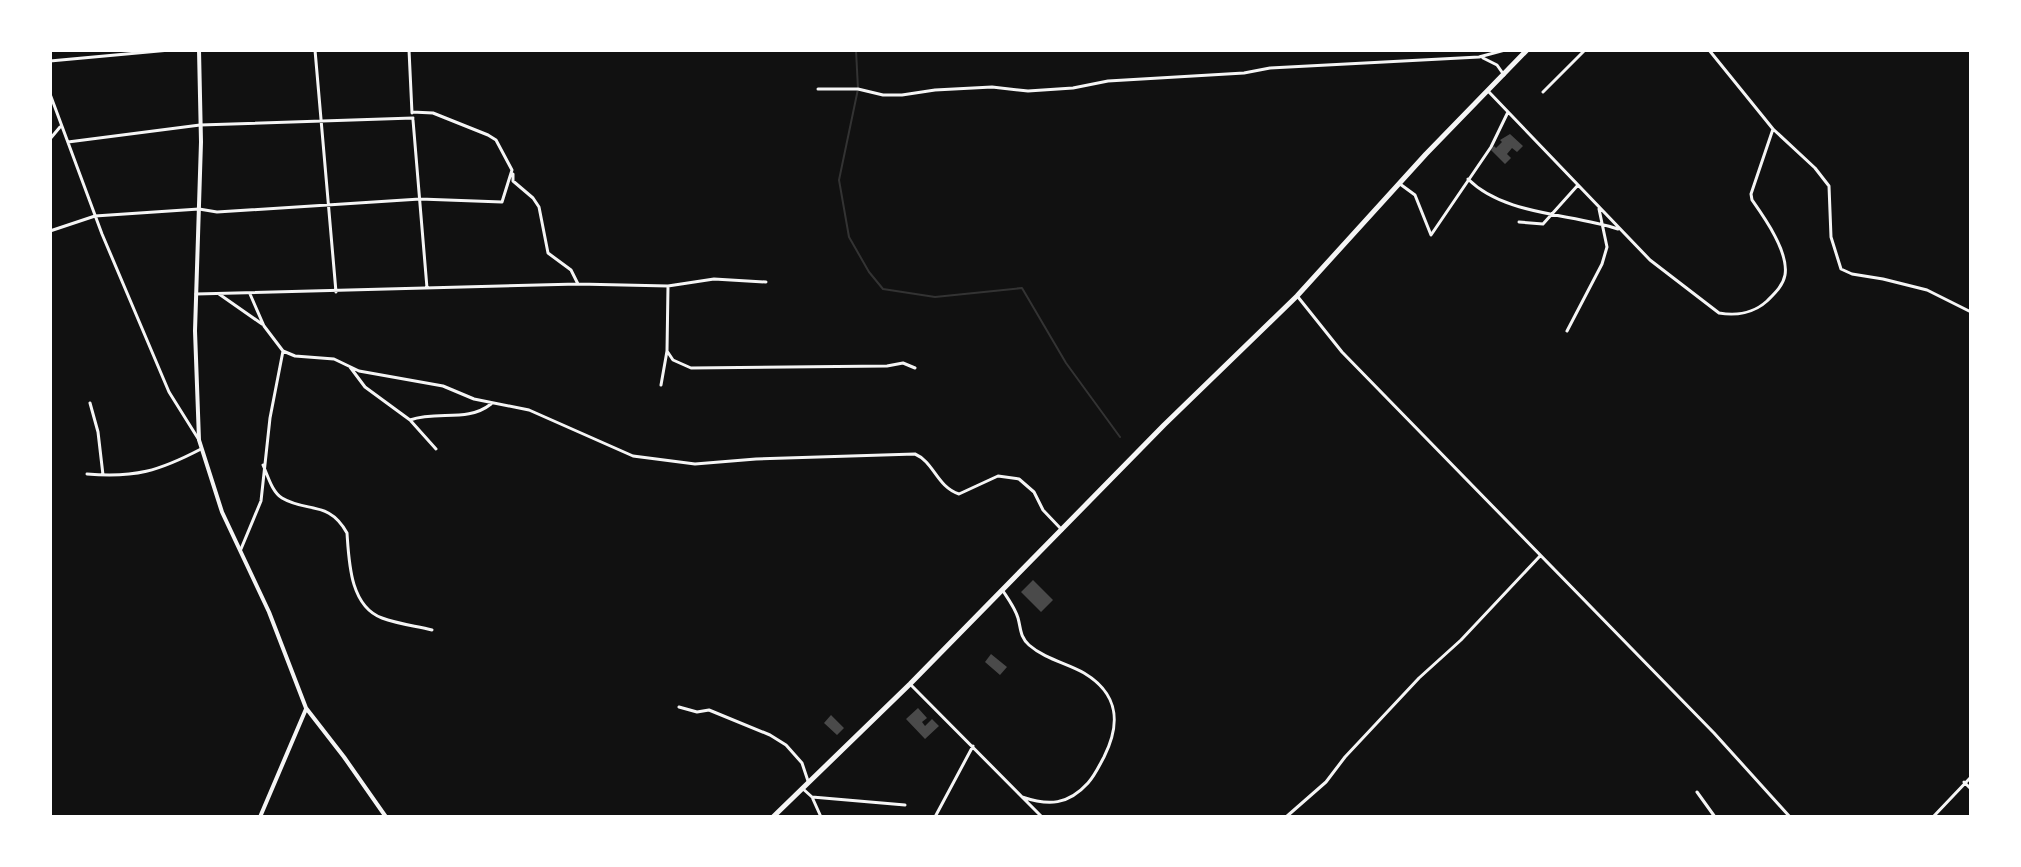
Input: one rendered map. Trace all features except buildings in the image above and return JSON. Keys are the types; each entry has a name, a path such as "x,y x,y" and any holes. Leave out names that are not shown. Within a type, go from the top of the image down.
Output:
{"main road":[{"path":"773,817 1297,296 1527,50"}],"street":[{"path":"50,61 170,50"},
{"path":"199,50 195,331 201,449 239,553 269,612 306,708 386,817"},
{"path":"315,50 336,292"},
{"path":"409,50 427,288"},
{"path":"818,89 858,89 883,95 992,87 1028,91 1073,88 1108,81 1244,73 1270,68 1479,57 1505,50"},
{"path":"1543,92 1585,50"},
{"path":"1709,50 1773,129 1815,168 1829,186 1831,237 1841,269 1927,290 1971,312"},
{"path":"1479,57 1492,61 1504,75"},
{"path":"1488,91 1650,260 1719,313 1733,315 1762,306 1779,289 1785,274 1772,230 1751,194 1773,129"},
{"path":"50,94 95,216 169,392 199,440"},
{"path":"412,112 433,113 496,140 512,170 513,181 539,207 548,253 571,270 578,284"},
{"path":"1400,184 1415,195 1431,235 1491,147 1508,112"},
{"path":"68,142 200,125 413,118"},
{"path":"50,139 61,125"},
{"path":"50,231 95,216 199,209 217,212 420,199 502,202 512,170"},
{"path":"1468,179 1490,195 1622,230"},
{"path":"1519,222 1543,224 1578,185"},
{"path":"1567,331 1602,264 1607,247 1599,206"},
{"path":"196,294 578,284 668,286 714,279 766,282"},
{"path":"661,385 667,351 668,286"},
{"path":"219,294 264,326"},
{"path":"250,294 264,326 283,351 308,359 334,359 376,376 443,386 491,404 538,413 618,451 648,459 695,464 772,458 915,454 924,458 945,486 959,494 998,476 1019,479 1034,492 1043,510 1062,530"},
{"path":"1297,296 1342,352 1714,733 1790,817"},
{"path":"239,553 261,501 263,465 283,351"},
{"path":"667,351 673,360 691,368 903,363 915,368"},
{"path":"350,367 365,387 410,420 436,449"},
{"path":"90,403 98,432 103,475"},
{"path":"410,420 473,415 491,404"},
{"path":"87,474 152,472 201,449"},
{"path":"263,465 282,498 317,507 344,527 353,581 365,607 380,617 432,630"},
{"path":"1286,817 1326,782 1345,757 1419,678 1461,640 1540,556"},
{"path":"1003,591 1013,605 1023,639 1042,654 1087,675 1104,690 1115,713 1114,737 1094,776 1073,797 1061,803 1041,803 1022,797"},
{"path":"910,684 1042,817"},
{"path":"679,707 697,712 709,710 770,735 786,745 802,763 808,781"},
{"path":"260,817 306,708"},
{"path":"935,817 974,746"},
{"path":"1933,817 1971,777"},
{"path":"1964,782 1971,789"},
{"path":"802,788 812,797 821,817"},
{"path":"1697,792 1715,817"},
{"path":"812,797 905,805"}],"waterway":[{"path":"856,50 858,89 839,180 849,237 869,272 883,289 935,297 1022,288 1066,363 1120,437"}]}
